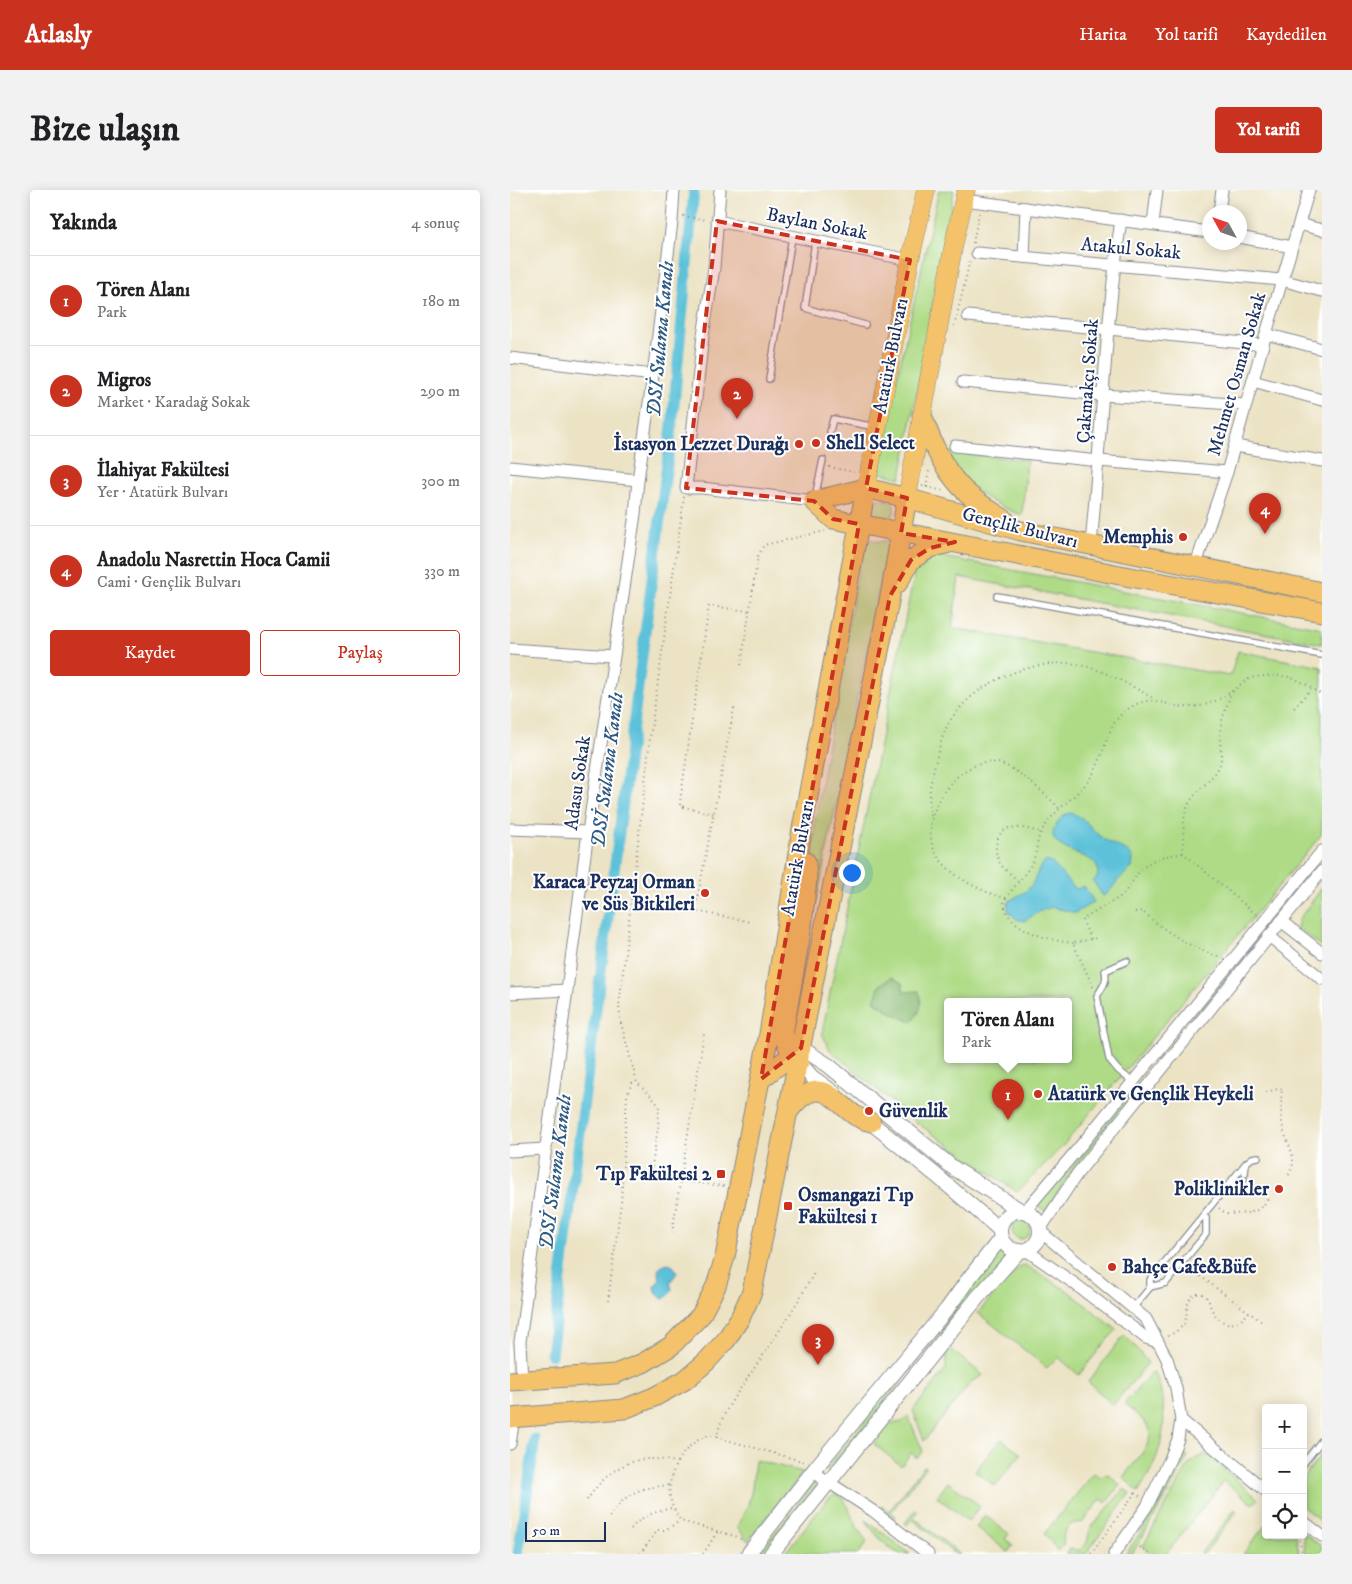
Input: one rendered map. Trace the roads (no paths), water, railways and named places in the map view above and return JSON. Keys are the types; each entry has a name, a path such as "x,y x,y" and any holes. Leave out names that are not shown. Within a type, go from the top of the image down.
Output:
{"highway":[{"path":"922,415 933,445 961,487 976,501 1021,530"},
{"path":"814,501 866,488"},
{"name":"Gençlik Bulvarı","path":"866,488 1021,530 1322,592"},
{"name":"Atatürk Bulvarı","path":"516,1381 615,1374 643,1363 671,1346 701,1315 716,1286 726,1258 761,1079 802,829 866,488"},
{"name":"Atatürk Bulvarı","path":"512,1418 624,1409 654,1397 686,1380 713,1354 726,1340 740,1318 752,1292 788,1112 797,1055 890,596 907,498"},
{"name":"Gençlik Bulvarı","path":"814,501 833,519 1322,612"},
{"path":"890,596 911,560 930,548 955,542"},
{"path":"761,1079 797,1055 783,1034 802,926 807,879 802,829"},
{"path":"788,1112 795,1102 804,1095 813,1092 824,1092 858,1117 871,1122"}],"main road":[{"name":"Atatürk Bulvarı","path":"866,488 876,427 926,190"},
{"path":"907,498 954,242 965,195"}],"street":[{"name":"Adasu Sokak","path":"516,1381 518,1342 588,832 635,514 672,222 674,190"},
{"path":"720,190 714,268 703,336 686,488 702,488 814,501"},
{"path":"1153,224 1157,190"},
{"path":"1220,205 1222,190"},
{"name":"Mehmet Osman Sokak","path":"1195,567 1235,446 1264,340 1309,190"},
{"path":"965,195 1026,208 1202,231"},
{"path":"1024,257 1026,208"},
{"name":"Çakmakçı Sokak","path":"1091,545 1114,264 1120,220"},
{"name":"Baylan Sokak","path":"717,221 910,260"},
{"path":"1299,224 1322,230"},
{"path":"1247,238 1292,247"},
{"name":"Atakul Sokak","path":"977,253 1282,280 1322,290"},
{"path":"968,316 1109,329 1264,340 1322,349"},
{"path":"510,358 653,375"},
{"path":"1253,381 1322,400"},
{"path":"963,382 1103,395 1246,404"},
{"path":"955,446 1227,472"},
{"path":"1235,446 1322,461"},
{"path":"510,468 638,480"},
{"path":"510,649 613,656"},
{"path":"510,829 588,832"},
{"path":"1022,1211 1133,1082 1322,851"},
{"path":"771,1554 978,1297 1023,1251 1036,1244 1041,1230 1078,1174 1322,871"},
{"path":"1264,921 1275,929 1322,953"},
{"path":"1275,929 1322,979"},
{"path":"510,993 567,990"},
{"path":"797,1055 812,1076 937,1176 1000,1234 1009,1248 1023,1251 1075,1284 1146,1338 1158,1342"},
{"path":"797,1055 828,1065 952,1167 1022,1211"},
{"path":"510,1151 546,1149"},
{"path":"750,1551 947,1309 1000,1234 1001,1223 1006,1216 1012,1212 1022,1211 1029,1212 1037,1219 1041,1230 1146,1319 1167,1359 1173,1376 1181,1420 1178,1439 1149,1502 1114,1554"},
{"path":"1122,1321 1133,1308"},
{"path":"510,1444 512,1418"},
{"path":"1181,1420 1262,1488"},
{"path":"815,1469 928,1554"},
{"path":"1307,1524 1322,1536"}],"lane":[{"path":"769,379 792,237"},
{"path":"815,242 805,308 865,324"},
{"path":"830,431 833,419 876,427"},
{"path":"814,501 823,460"},
{"path":"998,596 1322,655"},
{"path":"1127,961 1105,971 1107,978 1097,996 1109,1059 1118,1070 1133,1082"},
{"path":"1150,1287 1150,1280 1246,1163 1252,1158 1258,1157"},
{"path":"1133,1308 1236,1181 1244,1176 1246,1163"},
{"path":"1150,1287 1166,1283 1206,1234 1206,1218"},
{"path":"1307,1459 1322,1440"}],"water":[{"path":"1070,813 1080,817 1099,836 1127,851 1133,858 1132,868 1103,896 1093,881 1098,874 1096,864 1058,844 1054,838 1053,831 1059,820 1064,815"},
{"path":"1046,861 1052,863 1073,887 1077,889 1084,886 1094,902 1075,913 1052,907 1040,911 1024,921 1016,919 1008,910 1008,903 1031,886"},
{"path":"668,1263 674,1267 677,1273 670,1282 672,1290 663,1299 657,1294 654,1287 660,1279 658,1270 662,1265"}],"waterway":[{"name":"DSİ Sulama Kanalı","path":"551,1355 672,426 694,190"},
{"name":"DSİ Sulama Kanalı","path":"518,1554 535,1439"}],"place":[{"name":"Migros","path":"737,419"},
{"name":"Shell Select","path":"816,443"},
{"name":"İstasyon Lezzet Durağı","path":"799,444"},
{"name":"Anadolu Nasrettin Hoca Camii","path":"1265,534"},
{"name":"Memphis","path":"1183,537"},
{"name":"Karaca Peyzaj Orman ve Süs Bitkileri","path":"705,893"},
{"name":"Atatürk ve Gençlik Heykeli","path":"1038,1094"},
{"name":"Güvenlik","path":"869,1111"},
{"name":"Tören Alanı","path":"1008,1120"},
{"name":"Tıp Fakültesi 2","path":"721,1174"},
{"name":"Poliklinikler","path":"1279,1189"},
{"name":"Osmangazi Tıp Fakültesi 1","path":"788,1206"},
{"name":"Bahçe Cafe&Büfe","path":"1112,1267"},
{"name":"İlahiyat Fakültesi","path":"818,1365"}]}
